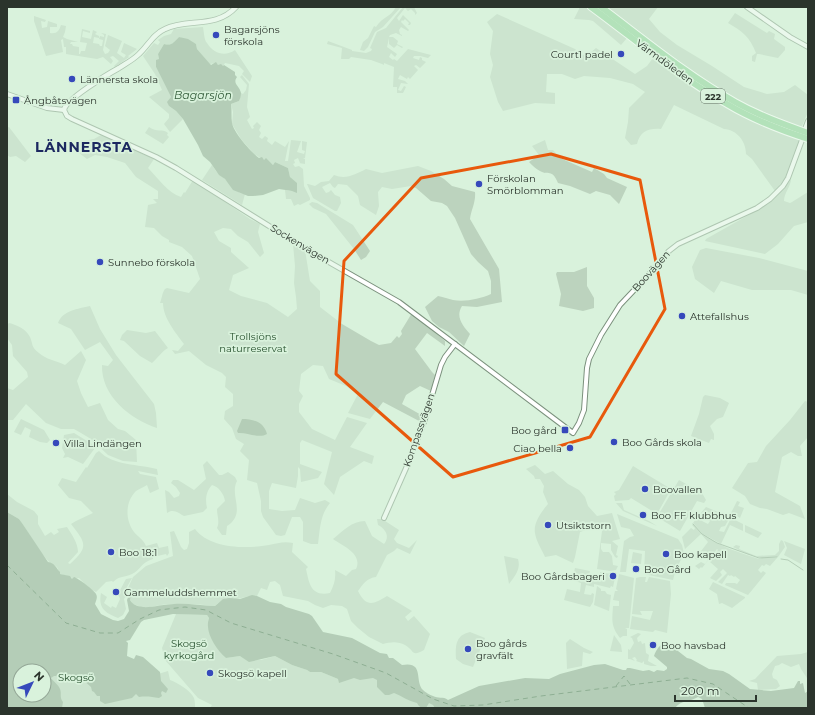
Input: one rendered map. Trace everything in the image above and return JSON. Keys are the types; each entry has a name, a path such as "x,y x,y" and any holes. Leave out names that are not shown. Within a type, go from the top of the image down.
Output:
{"highway":[{"name":"Värmdöleden","path":"591,7 668,65 711,95 745,114 805,139"},
{"name":"Värmdöleden","path":"601,7 686,71 736,103 761,115 807,131"}],"main road":[{"path":"64,110 67,104 93,84 138,55 159,32 171,26 203,23 215,20 226,15 236,7"}],"street":[{"path":"747,7 790,37 808,47"},
{"path":"7,94 47,108 64,110"},
{"name":"Sockenvägen","path":"64,110 67,116 72,119 156,157 176,168 306,249 399,302 573,433"},
{"path":"807,131 808,121"},
{"name":"Boovägen","path":"573,433 584,410 587,368 590,359 601,335 620,305 669,251 678,244 757,208 775,194 783,186 790,174 805,139"},
{"name":"Kompassvägen","path":"384,518 407,466 443,361 455,344"}],"highlighted area":[{"path":"551,154 640,180 665,309 590,437 453,477 336,374 344,261 421,178"}],"green space":[{"path":"396,7 401,7 383,27 375,32 368,47 364,51 360,50 363,42 368,38 374,26 376,27 394,11"},
{"path":"403,7 414,7 417,13 415,15 411,9 408,11 405,8 397,18 399,21 403,15 411,23 408,25 409,23 405,19 403,21 402,20 401,22 409,30 408,31 401,27 399,30 402,36 396,33 390,35 389,37 393,37 398,41 397,44 403,47 402,48 397,45 394,48 389,44 389,38 387,47 397,54 395,57 391,53 389,57 397,61 408,49 431,55 428,58 414,56 413,58 419,60 420,57 426,62 420,68 416,65 414,66 418,70 410,79 400,75 398,79 405,81 408,84 401,83 398,90 401,91 404,86 406,87 403,93 397,93 397,87 393,87 394,67 371,60 351,57 349,59 341,59 342,48 327,44 328,41 352,51 366,53 371,51 372,49 370,48 377,32 386,28"},
{"path":"579,7 586,7 627,38 621,45 593,21 574,19"},
{"path":"607,7 658,7 649,19 660,32 677,45 744,87 767,94 784,92 795,85 808,95 808,112 801,128 761,111 720,89 670,55"},
{"path":"735,13 767,33 769,31 775,34 774,39 785,47 785,50 778,58 757,54 755,62 752,61 752,56 756,53 751,43 741,32 728,23"},
{"path":"497,14 575,49 582,55 589,54 596,48 635,74 647,66 653,58 688,83 741,115 800,139 786,177 775,191 752,159 746,154 746,149 737,134 674,105 661,129 646,131 640,136 637,144 631,145 625,138 629,108 645,92 633,84 610,78 584,76 575,79 562,74 547,74 546,92 555,93 555,104 535,103 503,111 498,102 490,77 493,65 490,54 493,31 487,22"},
{"path":"34,16 46,20 45,22 41,21 42,28 47,27 48,21 57,24 57,27 50,27 50,33 57,32 61,25 66,26 63,37 78,42 71,42 70,44 79,47 79,54 81,51 85,51 87,43 80,42 82,29 90,31 90,33 83,31 82,37 91,39 93,30 97,32 95,34 99,36 99,38 94,37 93,43 99,44 100,46 102,46 103,40 99,39 100,36 104,37 101,33 106,34 103,50 105,54 110,50 105,46 108,35 122,41 117,53 124,58 126,55 121,52 124,43 137,49 115,67 114,66 119,61 113,56 110,57 113,61 111,64 103,57 97,59 66,54 66,47 64,47 63,39 61,40 63,52 46,56 34,21"},
{"path":"203,27 205,40 213,50 224,54 235,50 252,76 250,82 242,74 244,71 239,66 225,63 223,66 216,63 210,64 197,49 196,44 179,37 173,44 164,44 158,54 159,59 156,67 171,97 169,106 183,119 170,132 164,124 169,118 169,114 149,97 162,90 155,74 143,56 154,43 158,45 160,42 158,40 171,34 174,29"},
{"path":"242,75 249,84 247,107 250,117 247,120 252,129 257,122 261,126 259,130 261,133 259,137 262,139 265,136 268,138 267,141 272,145 275,141 285,147 289,141 285,161 288,161 291,140 301,141 297,152 304,154 305,151 302,150 302,141 307,142 305,158 303,158 305,159 305,164 299,163 298,158 294,160 295,163 293,164 295,167 299,166 303,169 304,186 310,198 310,200 300,205 298,204 294,206 291,199 286,199 285,190 297,190 290,177 288,168 275,162 273,165 266,159 264,160 254,154 241,139 232,124 233,112 231,104 239,101 241,93 243,94 246,90 247,85 240,77"},
{"path":"9,127 31,156 25,162 16,156 10,157 7,155 7,128"},
{"path":"149,127 154,130 168,133 167,135 169,137 163,144 145,133"},
{"name":"Trollsjöns naturreservat","path":"101,135 154,159 148,168 167,189 176,195 181,197 193,180 250,219 260,224 258,232 264,253 260,257 248,242 238,236 231,229 223,228 214,232 219,241 231,248 231,252 249,268 233,275 229,290 241,296 267,303 288,317 297,309 294,283 295,266 293,244 305,250 310,281 320,291 320,307 342,324 379,345 391,343 397,336 399,338 402,334 401,331 412,313 445,341 445,346 427,333 415,349 435,375 431,391 420,386 406,395 402,404 423,416 421,422 383,402 370,419 348,413 358,394 346,386 329,379 323,366 313,365 301,374 299,391 303,396 299,404 299,412 312,429 335,440 347,417 367,423 350,447 374,456 372,464 364,461 340,477 334,495 324,484 332,452 302,440 300,443 300,464 322,472 318,478 301,482 300,469 298,467 296,488 272,483 269,491 269,509 282,511 295,510 300,498 315,503 325,500 330,503 322,517 318,544 311,544 303,541 303,522 300,517 292,517 285,535 276,535 263,517 257,483 247,480 249,460 240,451 244,444 236,439 232,428 224,419 225,411 233,406 233,394 225,387 226,377 222,373 206,365 189,351 175,354 172,350 178,351 184,344 168,320 163,303 160,303 163,292 167,288 189,293 200,279 192,256 182,247 169,242 169,240 162,236 154,228 145,227 148,205 157,203 153,199 158,199 158,191 136,177 125,163 95,155 87,159 79,153 78,149 83,141 94,139"},
{"path":"545,140 548,150 553,150 560,158 592,172 594,168 604,174 607,178 627,187 619,204 610,195 596,191 590,194 558,183 552,174 543,172 534,167 529,162 539,155 532,146"},
{"path":"212,165 216,171 240,193 245,194 242,205 202,180"},
{"path":"418,166 431,171 452,186 475,192 475,199 470,219 499,269 502,302 477,307 462,306 460,310 459,314 461,321 470,334 464,346 449,332 439,327 432,321 425,307 438,296 462,301 487,296 491,294 491,281 488,271 471,254 455,218 447,206 442,203 431,201 416,188 411,186 392,189 382,187 378,192 379,206 376,215 360,205 358,196 347,185 338,184 335,188 330,183 322,187 326,193 331,190 335,195 340,197 341,203 337,211 335,211 313,198 307,184 315,186 321,182 329,181 334,175 347,177 366,169 382,173"},
{"path":"791,179 784,201 790,203 808,192 808,222 794,226 778,244 765,254 705,241 706,239 768,204 783,190"},
{"path":"312,202 317,203 353,225 370,251 366,257 361,260 326,214 313,208 309,204"},
{"path":"706,248 759,258 808,271 808,295 791,290 752,290 721,281 714,293 695,279 692,267 700,250"},
{"path":"587,267 587,286 594,298 594,308 583,311 559,306 561,294 556,274 557,272 574,272"},
{"path":"90,306 100,329 116,355 154,404 157,428 137,419 127,412 119,405 106,387 102,365 108,366 113,360 100,342 85,350 71,329 58,323 63,315 76,309"},
{"path":"9,323 24,330 30,337 35,349 44,357 51,360 65,365 81,351 86,360 77,381 88,407 100,403 108,420 118,429 125,431 136,440 137,462 123,461 108,455 91,439 74,429 61,429 46,423 26,404 13,420 7,420 7,388 13,390 28,377 27,372 13,356 12,345 7,338 7,325"},
{"path":"127,330 146,333 155,331 168,348 163,351 152,363 140,356 124,341 120,340 122,335"},
{"path":"705,395 720,398 729,403 723,417 717,419 710,426 714,434 714,440 711,439 709,443 691,436 703,397"},
{"path":"805,401 808,402 808,437 800,446 802,456 798,456 791,452 782,457 775,492 800,506 805,519 789,513 783,515 750,504 745,496 732,488 748,463 757,462 766,446"},
{"path":"21,419 44,430 50,440 47,443 40,442 29,437 31,430 25,427 21,435 14,432"},
{"path":"74,433 92,444 95,448 83,464 68,457 63,458 65,454 62,448 64,435"},
{"path":"99,451 105,456 119,462 157,469 158,475 138,471 140,474 156,477 159,489 150,493 147,485 136,491 132,495 128,506 128,517 134,532 146,546 157,543 159,548 168,546 169,553 167,556 166,554 153,557 153,559 143,564 132,574 120,577 113,582 106,582 96,592 90,589 79,578 72,579 71,577 60,574 57,567 49,562 39,550 19,519 7,512 7,494 17,502 34,511 38,516 38,524 45,536 51,532 54,535 59,532 57,529 67,527 78,549 78,552 68,563 70,564 83,549 80,536 71,524 93,513 81,501 69,498 58,485 62,478 76,482 96,453"},
{"path":"207,461 219,475 228,472 235,477 237,481 235,487 237,510 236,516 227,526 226,535 222,535 217,528 217,509 225,501 222,493 215,486 212,485 208,490 206,496 207,508 203,512 184,516 174,511 167,513 165,490 174,498 179,496 180,493 171,483 173,480 178,480 194,490 206,479 203,465"},
{"path":"535,465 545,474 553,471 568,484 579,490 585,497 588,506 597,516 612,513 620,539 612,541 618,546 616,555 618,556 617,558 615,557 611,550 611,544 601,543 601,549 603,552 609,552 612,556 613,565 618,566 616,570 610,571 597,569 602,531 601,529 595,527 580,532 573,563 556,555 545,557 535,533 535,525 538,517 548,504 543,492 544,486 540,479 535,479 534,476 526,469"},
{"name":"Boovallen","path":"633,466 671,489 657,514 631,498 629,500 615,501 614,496 616,494 614,492 619,490"},
{"path":"679,480 702,493 706,500 704,503 697,501 680,531 657,517"},
{"path":"737,501 740,502 738,506 744,508 740,518 731,513"},
{"path":"616,503 622,503 624,510 657,526 623,511"},
{"path":"706,507 730,517 725,526 721,527 719,531 724,532 731,518 743,524 743,531 730,525 721,544 703,534 693,523 699,515 703,518 702,521 708,524 710,521 705,519 706,517 700,514"},
{"path":"617,514 678,539 682,545 684,554 676,569 673,580 644,574 645,551 629,549 626,572 620,572 624,541 634,536 630,529 621,527"},
{"path":"377,519 382,519 399,530 394,539 397,543 409,548 417,540 410,554 397,548 387,555 376,577 368,580 358,591 367,602 374,603 387,596 412,611 405,617 408,621 414,616 430,634 424,650 417,653 400,643 394,642 383,644 369,637 351,621 347,609 342,606 331,605 323,608 308,601 283,596 280,585 275,581 270,582 267,590 261,588 257,596 226,599 215,606 167,604 144,608 133,604 130,600 131,596 134,596 136,592 129,593 128,588 133,577 146,566 173,556 170,532 174,531 181,547 184,550 187,549 189,543 189,532 195,529 202,536 210,540 229,546 250,547 284,542 293,543 292,552 308,567 306,569 312,588 319,593 330,593 333,587 335,570 346,576 352,570 356,569 357,564 357,559 351,551 333,539 352,525 360,521 365,521 372,536 384,544 387,536 383,529 378,525"},
{"path":"693,524 715,542 732,550 759,559 762,558 747,554 733,547 736,545 740,546 739,549 756,556 775,555 779,551 779,544 781,540 783,541 785,547 778,557 763,558 777,558 770,566 766,564 764,566 762,565 758,570 761,573 763,571 766,573 748,595 725,585 726,583 737,584 740,580 735,576 728,575 722,584 718,582 727,573 723,569 720,572 722,575 716,581 710,578 718,569 710,562 718,550 717,549 702,568 701,567 699,569 695,566 701,562 705,564 708,560 704,557 701,560 700,558 698,560 695,559 708,542 701,534 685,549 682,537 691,528 694,530 695,528 692,525"},
{"path":"745,525 762,533 758,538 745,532"},
{"path":"784,541 805,549 801,564 784,555 787,548"},
{"path":"633,552 642,554 641,564 631,563"},
{"path":"504,556 518,559 519,563 517,572 509,584"},
{"path":"575,568 590,571 589,575 593,576 592,579 597,579 598,576 600,576 600,572 611,574 611,577 615,578 613,587 611,586 610,588 594,584 594,587 586,585 584,594 594,594 593,602 590,607 564,600 567,589 580,592 581,583 572,580"},
{"path":"619,574 634,578 629,628 625,628 627,629 627,636 620,638 615,630 612,620 613,606 619,606 619,601 613,600 615,591 618,591 616,589"},
{"path":"646,577 645,582 647,582 649,577 670,581 671,594 667,633 655,630 653,632 630,629 632,616 650,620 653,611 640,611 642,615 632,614 636,578"},
{"path":"132,578 127,587 128,593 124,599 126,609 123,615 118,618 106,612 101,603 101,593 107,597 104,603 111,608 112,606 116,608 120,599 118,594 126,579"},
{"path":"713,582 745,598 732,608 722,603 719,604 717,594 709,589"},
{"path":"597,586 601,589 601,591 605,591 607,594 611,595 609,611 594,605"},
{"name":"Skogsö","path":"7,589 145,678 168,671 170,680 184,687 190,692 194,699 195,708 7,708"},
{"name":"Skogsö kyrkogård","path":"176,614 207,615 209,618 208,629 212,640 226,658 240,656 261,660 275,656 310,672 321,672 338,679 344,658 412,691 461,708 210,708 212,705 198,698 165,660 162,648"},
{"path":"470,632 485,638 473,667 463,664 456,659 457,641 465,633"},
{"path":"638,633 641,634 637,638 638,642 641,641 642,644 645,643 646,653 649,655 648,661 657,666 644,664 644,661 642,663 636,661 637,660 635,657 632,658 635,661 628,659 628,649 630,650 634,643 630,637"},
{"path":"614,635 621,645 622,652 610,651"},
{"path":"570,639 593,652 590,654 583,652 582,666 567,669 566,643"},
{"path":"808,652 808,689 807,678 799,664 791,667 782,663 775,666 772,674 773,678 777,680 780,686 776,689 758,690 757,683 749,681 755,679 777,656"}],"water":[{"name":"Bagarsjön","path":"179,37 188,39 196,44 197,49 211,65 216,62 218,65 224,65 235,72 237,77 235,81 241,93 239,101 231,104 233,127 243,142 259,158 262,157 264,160 266,158 273,165 275,162 288,168 290,177 297,183 297,193 279,189 263,195 248,196 233,190 225,179 219,175 210,162 203,156 183,119 169,106 167,102 171,97 156,67 156,60 159,59 158,54 164,44 171,44"},
{"path":"242,419 258,422 266,430 267,434 257,436 238,433 237,431"},
{"path":"7,512 19,519 48,562 54,565 60,574 70,576 72,579 74,577 76,578 95,592 97,599 95,604 101,614 113,620 118,621 124,619 129,611 127,600 129,595 132,594 135,596 131,596 130,600 132,603 143,607 171,604 215,606 223,599 240,599 252,595 257,596 270,602 281,604 309,614 323,632 352,638 380,653 387,654 389,658 393,658 402,665 414,666 418,673 420,686 423,690 435,697 448,700 479,686 525,678 549,679 560,674 594,665 605,664 623,670 630,668 654,672 657,670 664,671 667,667 654,656 661,645 667,643 679,649 678,651 687,658 709,669 723,671 750,689 771,691 794,688 798,681 800,681 800,684 803,683 805,693 808,691 808,708 705,708 702,699 698,697 683,702 675,708 435,708 429,703 426,708 423,708 417,703 394,693 385,695 377,687 377,680 373,678 360,680 354,678 339,683 338,679 321,672 310,672 275,656 249,662 240,656 226,658 218,650 212,640 208,629 209,618 207,615 173,614 144,620 141,622 130,640 126,641 128,643 127,656 134,659 136,655 143,657 160,672 161,681 168,689 166,693 162,691 162,696 159,698 139,697 136,694 132,698 105,704 100,701 100,696 97,696 92,691 91,687 82,679 66,681 60,677 62,675 61,673 52,677 52,663 12,663 12,703 52,703 52,679 60,689 61,699 63,702 62,708 7,708"}],"waterway":[{"path":"693,524 702,534 717,543 759,558 777,557"},
{"path":"781,559 788,560 803,570"}],"ferry route":[{"path":"7,565 66,623 100,633 118,633 140,619 159,610 185,607 206,610 231,623 333,654 386,673 433,699 454,706 483,705 541,696 687,678 713,684 749,708"},
{"path":"616,686 624,676 630,684"}],"place":[{"name":"Bagarsjöns förskola","path":"216,35"},
{"name":"Court1 padel","path":"621,54"},
{"name":"Lännersta skola","path":"72,79"},
{"name":"Ångbåtsvägen","path":"16,100"},
{"name":"Förskolan Smörblomman","path":"479,184"},
{"name":"Sunnebo förskola","path":"100,262"},
{"name":"Attefallshus","path":"682,316"},
{"name":"Boo gård","path":"565,430"},
{"name":"Boo Gårds skola","path":"614,442"},
{"name":"Villa Lindängen","path":"56,443"},
{"name":"Ciao bella","path":"570,448"},
{"name":"Boovallen","path":"645,489"},
{"name":"Boo FF klubbhus","path":"643,515"},
{"name":"Utsiktstorn","path":"548,525"},
{"name":"Boo 18:1","path":"111,552"},
{"name":"Boo kapell","path":"666,554"},
{"name":"Boo Gård","path":"636,569"},
{"name":"Boo Gårdsbageri","path":"613,576"},
{"name":"Gammeluddshemmet","path":"116,592"},
{"name":"Boo havsbad","path":"653,645"},
{"name":"Boo gårds gravfält","path":"468,649"},
{"name":"Skogsö kapell","path":"210,673"}],"district":[{"name":"LÄNNERSTA","path":"84,147"}]}
